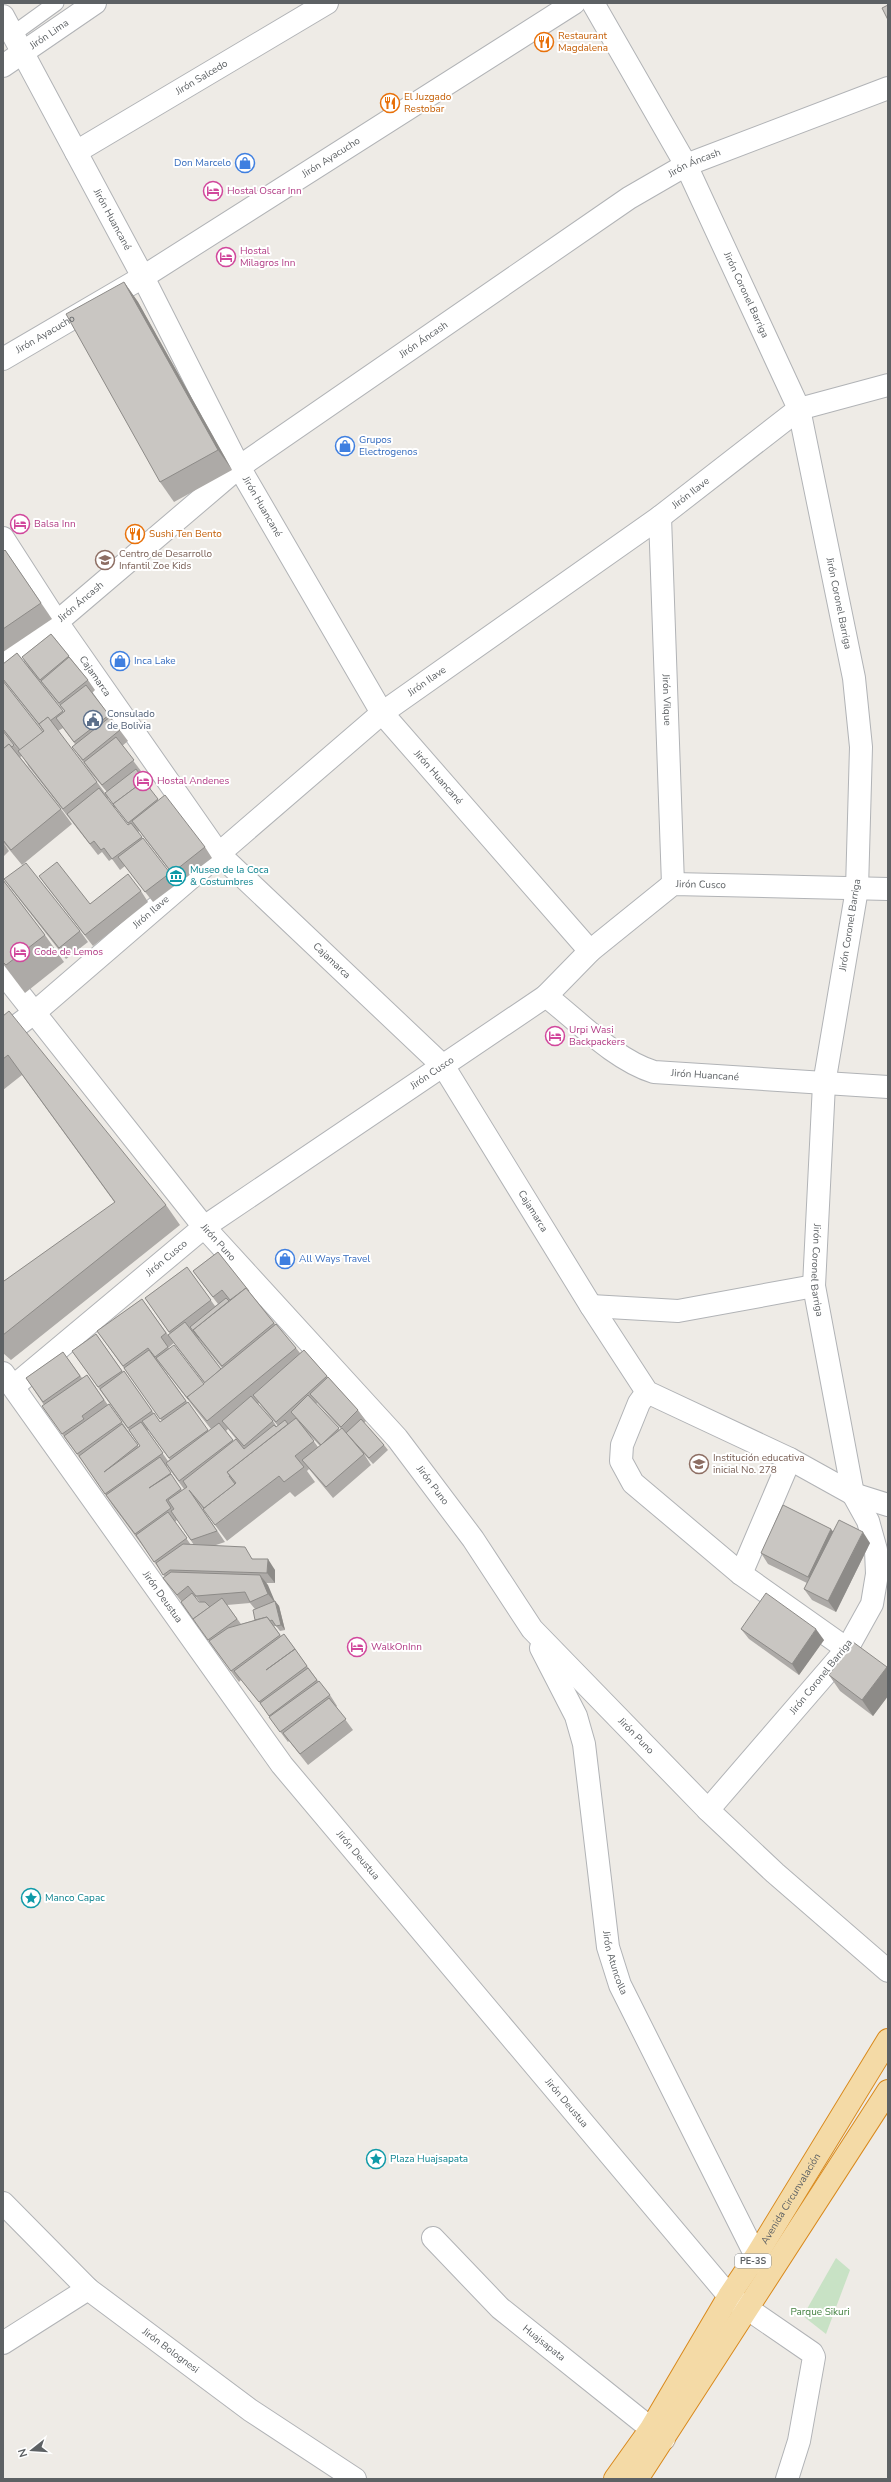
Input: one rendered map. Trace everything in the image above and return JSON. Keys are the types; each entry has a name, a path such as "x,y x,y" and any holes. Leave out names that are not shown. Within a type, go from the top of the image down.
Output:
{"highway":[{"name":"Avenida Circunvalación","path":"615,2479 657,2434 748,2308 764,2264 888,2040"},
{"name":"Avenida Circunvalación","path":"637,2479 657,2434 730,2296 764,2264 888,2091"}],"street":[{"name":"Jirón Lima","path":"3,66 23,54 95,3"},
{"name":"Jirón Salcedo","path":"76,152 327,3"},
{"name":"Jirón Ayacucho","path":"3,359 143,277 574,3"},
{"name":"Jirón Coronel Barriga","path":"594,3 686,165 799,409 854,678 861,747 857,889 824,1084 814,1286 854,1494 868,1521 876,1550 877,1574 872,1604 847,1649 708,1810"},
{"name":"Jirón Huancané","path":"8,25 143,277 239,467 382,713 590,951"},
{"name":"Jirón Áncash","path":"3,663 57,622 239,467 629,198 686,165 888,88"},
{"name":"Jirón Ilave","path":"3,1036 34,1013 382,713 660,517 799,409 888,385"},
{"name":"Jirón Vilque","path":"660,517 673,884"},
{"name":"Cajamarca","path":"3,538 57,622 219,854 444,1067 591,1306 647,1392"},
{"name":"Jirón Cusco","path":"8,1380 204,1227 444,1067 546,996 590,951 673,884 888,889"},
{"name":"Jirón Puno","path":"3,973 204,1227 397,1438 473,1539 532,1629 708,1810 775,1873 888,1971"},
{"name":"Jirón Huancané","path":"546,996 637,1067 654,1072 888,1087"},
{"path":"591,1306 678,1312 814,1286"},
{"name":"Jirón Deustua","path":"8,1380 282,1765 730,2296 809,2350 814,2357 799,2441 787,2479"},
{"path":"847,1649 741,1574 633,1483 625,1472 621,1461 622,1445 639,1403 647,1392 790,1459 854,1494 888,1505"},
{"path":"741,1574 790,1459"},
{"name":"Jirón Atuncolla","path":"532,1629 580,1729 608,1946 620,1985 764,2264"},
{"name":"Jirón Bolognesi","path":"3,2203 88,2289 250,2410 355,2479"},
{"name":"Huajsapata","path":"433,2238 500,2308 657,2434"},
{"path":"3,2343 88,2289"}],"lane":[{"path":"8,25 40,8 56,3"}],"green space":[{"name":"Parque Sikuri","path":"836,2258 850,2270 826,2334 803,2316"}],"building":[{"path":"888,5 888,20 882,8"},
{"path":"124,282 218,450 160,482 66,314"},
{"path":"5,550 41,603 3,629 3,552"},
{"path":"51,634 69,656 40,680 22,657"},
{"path":"17,653 63,711 50,721 48,717 39,724 3,679 3,664"},
{"path":"69,657 88,680 59,703 41,681"},
{"path":"3,681 43,732 20,750 3,729"},
{"path":"86,685 109,715 74,742 56,718 65,711 60,705"},
{"path":"48,717 97,782 63,809 18,751 44,731 39,724"},
{"path":"110,717 120,730 83,760 72,747"},
{"path":"3,731 14,745 12,747 9,744 3,749"},
{"path":"116,737 134,760 102,785 84,762"},
{"path":"9,744 61,809 11,850 3,840 3,749"},
{"path":"136,769 147,784 144,781 113,804 105,793"},
{"path":"144,781 158,799 128,823 113,804"},
{"path":"99,788 128,825 131,823 142,837 112,859 104,848 101,850 94,841 90,844 67,814"},
{"path":"165,795 205,847 172,873 132,821"},
{"path":"143,838 170,873 145,892 118,857"},
{"path":"57,862 90,904 128,874 141,891 85,935 39,876"},
{"path":"26,863 80,931 59,948 4,879"},
{"path":"3,880 45,935 6,965 3,962"},
{"path":"9,1011 166,1205 3,1335 3,1280 4,1281 115,1202 8,1055 3,1059 3,1016"},
{"path":"218,1252 249,1291 246,1288 230,1300 222,1290 213,1297 193,1271"},
{"path":"187,1267 211,1300 169,1332 145,1298"},
{"path":"246,1288 274,1323 222,1366 193,1330"},
{"path":"226,1298 229,1301 193,1330 199,1338 190,1327"},
{"path":"142,1299 166,1333 161,1337 168,1347 155,1357 148,1348 123,1366 97,1331"},
{"path":"185,1322 221,1369 205,1383 168,1335"},
{"path":"276,1324 296,1348 207,1421 187,1397"},
{"path":"96,1334 122,1371 98,1387 72,1351"},
{"path":"174,1345 204,1384 187,1397 189,1399 188,1399 156,1358"},
{"path":"149,1350 186,1401 160,1419 124,1368"},
{"path":"304,1350 327,1376 276,1422 253,1395"},
{"path":"63,1352 80,1376 43,1402 26,1378"},
{"path":"124,1371 152,1411 128,1428 100,1389"},
{"path":"87,1375 104,1400 82,1416 84,1419 62,1434 42,1406"},
{"path":"328,1377 358,1410 341,1427 310,1394"},
{"path":"308,1395 339,1428 321,1445 291,1412"},
{"path":"251,1396 273,1421 244,1446 222,1421"},
{"path":"188,1402 208,1430 169,1458 142,1421 154,1413 160,1422"},
{"path":"109,1404 122,1422 77,1454 64,1436"},
{"path":"296,1418 314,1441 295,1456 304,1467 284,1482 279,1476 215,1525 203,1509 236,1483 227,1472"},
{"path":"361,1419 384,1445 369,1458 346,1433"},
{"path":"285,1420 288,1424 227,1472 235,1484 204,1508 189,1490 217,1531 191,1540 171,1511 174,1509 168,1500 187,1487 183,1481 236,1439 244,1449 274,1425 276,1427"},
{"path":"141,1422 163,1453 105,1494 79,1456 122,1424 138,1445 104,1472 140,1446 129,1430"},
{"path":"219,1423 233,1440 179,1481 166,1463"},
{"path":"342,1428 364,1454 326,1487 302,1460"},
{"path":"160,1457 171,1473 149,1488 171,1474 181,1489 166,1500 171,1508 135,1534 106,1495"},
{"path":"783,1505 831,1529 808,1577 761,1553"},
{"path":"168,1512 187,1538 154,1562 136,1535"},
{"path":"839,1520 863,1532 828,1601 804,1589"},
{"path":"183,1544 245,1547 252,1559 268,1559 267,1573 170,1570 163,1575 156,1563"},
{"path":"171,1572 260,1575 268,1594 250,1602 245,1592 196,1596 188,1586 177,1595 163,1578"},
{"path":"192,1593 199,1602 205,1602 210,1607 193,1619 181,1602"},
{"path":"766,1593 816,1629 792,1664 741,1629"},
{"path":"222,1598 237,1619 208,1640 193,1619"},
{"path":"275,1601 281,1625 276,1626 272,1620 270,1621 267,1617 255,1620 253,1610"},
{"path":"267,1617 280,1635 231,1671 209,1641 228,1628"},
{"path":"284,1634 307,1666 259,1702 234,1671"},
{"path":"853,1642 887,1667 862,1700 829,1675"},
{"path":"308,1668 317,1680 269,1716 260,1703"},
{"path":"319,1681 330,1695 280,1732 269,1717"},
{"path":"329,1698 346,1719 300,1754 283,1733"}],"place":[{"name":"Restaurant Magdalena","path":"544,42"},
{"name":"El Juzgado Restobar","path":"390,103"},
{"name":"Don Marcelo","path":"245,163"},
{"name":"Hostal Oscar Inn","path":"213,191"},
{"name":"Hostal Milagros Inn","path":"226,257"},
{"name":"Grupos Electrogenos","path":"345,446"},
{"name":"Balsa Inn","path":"20,524"},
{"name":"Sushi Ten Bento","path":"135,534"},
{"name":"Centro de Desarrollo Infantil Zoe Kids","path":"105,560"},
{"name":"Inca Lake","path":"120,661"},
{"name":"Consulado de Bolivia","path":"93,720"},
{"name":"Hostal Andenes","path":"143,781"},
{"name":"Museo de la Coca & Costumbres","path":"176,876"},
{"name":"Code de Lemos","path":"20,952"},
{"name":"Urpi Wasi Backpackers","path":"555,1036"},
{"name":"All Ways Travel","path":"285,1259"},
{"name":"Institución educativa inicial No. 278","path":"699,1464"},
{"name":"WalkOnInn","path":"357,1647"},
{"name":"Manco Capac","path":"31,1898"},
{"name":"Plaza Huajsapata","path":"376,2159"}]}
